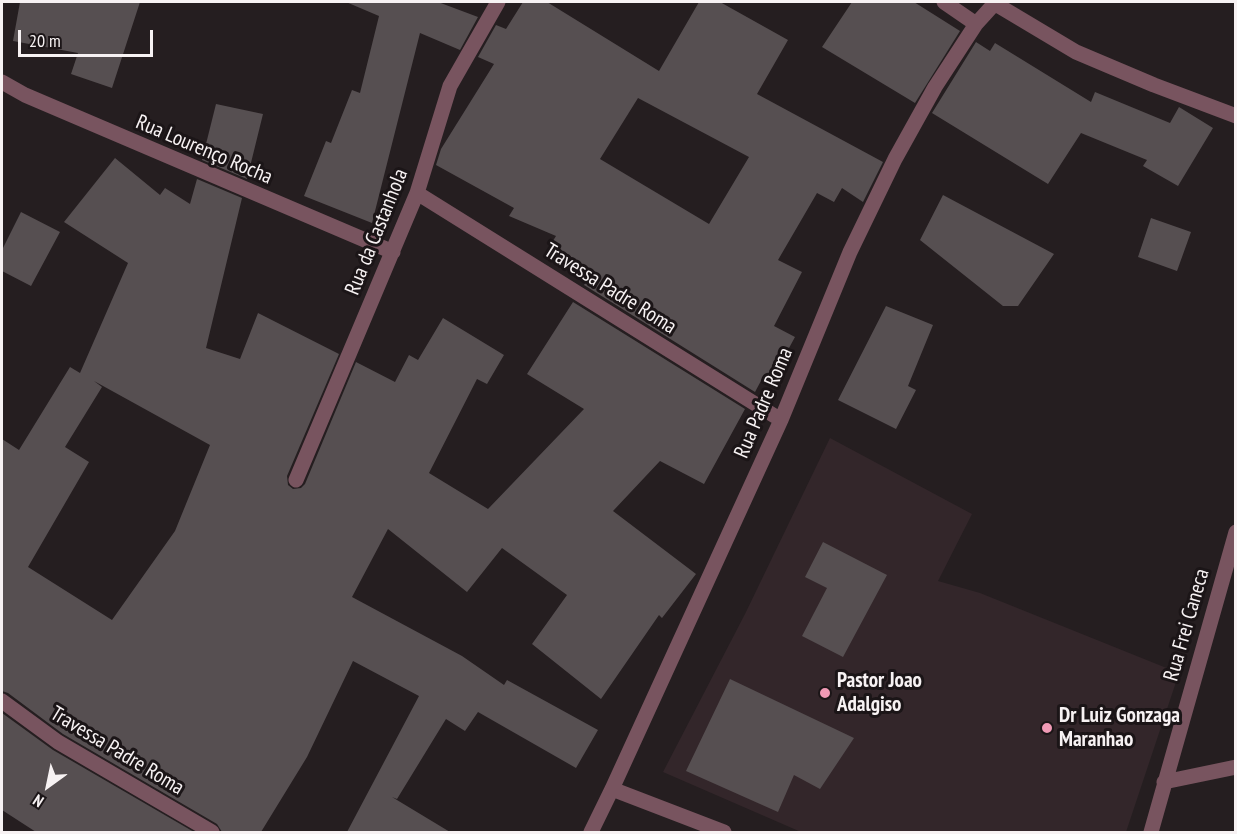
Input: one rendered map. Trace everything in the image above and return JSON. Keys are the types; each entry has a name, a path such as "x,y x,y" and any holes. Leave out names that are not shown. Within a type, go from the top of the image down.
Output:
{"street":[{"name":"Rua da Castanhola","path":"296,480 417,194 450,86 498,2"},
{"path":"944,2 976,24"},
{"path":"995,2 1076,52 1236,116"},
{"name":"Rua Padre Roma","path":"591,832 781,420 850,252 895,159 934,87 976,24 995,2"},
{"name":"Rua Lourenço Rocha","path":"2,82 25,95 185,165 393,252"},
{"name":"Travessa Padre Roma","path":"417,194 781,420"},
{"name":"Rua Frei Caneca","path":"1151,832 1236,532"},
{"name":"Travessa Padre Roma","path":"2,702 58,742 212,832"},
{"path":"1164,782 1236,767"},
{"path":"612,789 724,832"}],"shaded area":[{"name":"Pastor Joao Adalgiso","path":"830,438 972,514 938,581 980,593 1179,673 1126,832 801,832 663,772 745,614"}],"building":[{"path":"20,2 140,2 112,88 71,74 78,53 13,41"},
{"path":"346,2 438,2 478,17 460,50 420,33 372,223 304,196 326,141 331,143 352,90 360,93 379,16"},
{"path":"523,2 547,2 659,71 699,2 720,2 788,40 757,94 883,162 863,202 842,188 834,202 817,193 778,260 802,272 774,326 795,337 771,381 763,377 755,392 584,285 593,271 551,244 556,236 509,216 514,208 436,165 441,149 494,64 478,57 496,25 506,29","holes":["638,98 749,157 709,224 600,159"]},
{"path":"852,2 914,2 960,31 915,103 822,47"},
{"path":"976,42 990,51 995,43 1091,102 1095,92 1170,123 1179,107 1213,128 1178,186 1143,166 1147,160 1081,133 1048,184 932,113"},
{"path":"216,104 263,114 247,179 202,160"},
{"path":"115,158 160,195 165,188 190,204 197,179 242,198 206,348 240,359 258,313 339,354 287,476 288,485 293,489 301,488 305,484 356,362 395,382 409,355 418,360 443,318 504,355 487,384 477,379 429,473 488,509 584,409 527,374 573,302 745,409 704,484 660,461 613,511 696,574 662,618 659,615 601,699 532,644 567,595 502,548 467,592 388,529 352,597 462,656 504,685 507,680 598,730 576,768 478,712 465,731 446,719 397,799 392,797 450,832 347,832 419,696 353,661 307,757 261,832 222,832 217,824 63,734 8,693 2,691 2,439 19,450 70,367 80,373 128,263 64,222","holes":["94,381 210,445 175,531 112,620 28,567 89,462 65,447 102,387"]},
{"path":"943,195 1054,254 1018,306 1003,306 920,240"},
{"path":"21,212 60,232 31,286 2,271 2,250"},
{"path":"1151,218 1191,232 1177,271 1138,257"},
{"path":"886,306 933,325 908,386 916,390 896,429 838,400"},
{"path":"823,542 887,575 843,657 802,636 827,588 805,577"},
{"path":"730,679 854,738 820,789 794,775 778,812 686,771"},
{"path":"2,713 53,750 194,832 36,832 2,810"}],"place":[{"name":"Pastor Joao Adalgiso","path":"825,693"},
{"name":"Dr Luiz Gonzaga Maranhao","path":"1047,728"}]}
